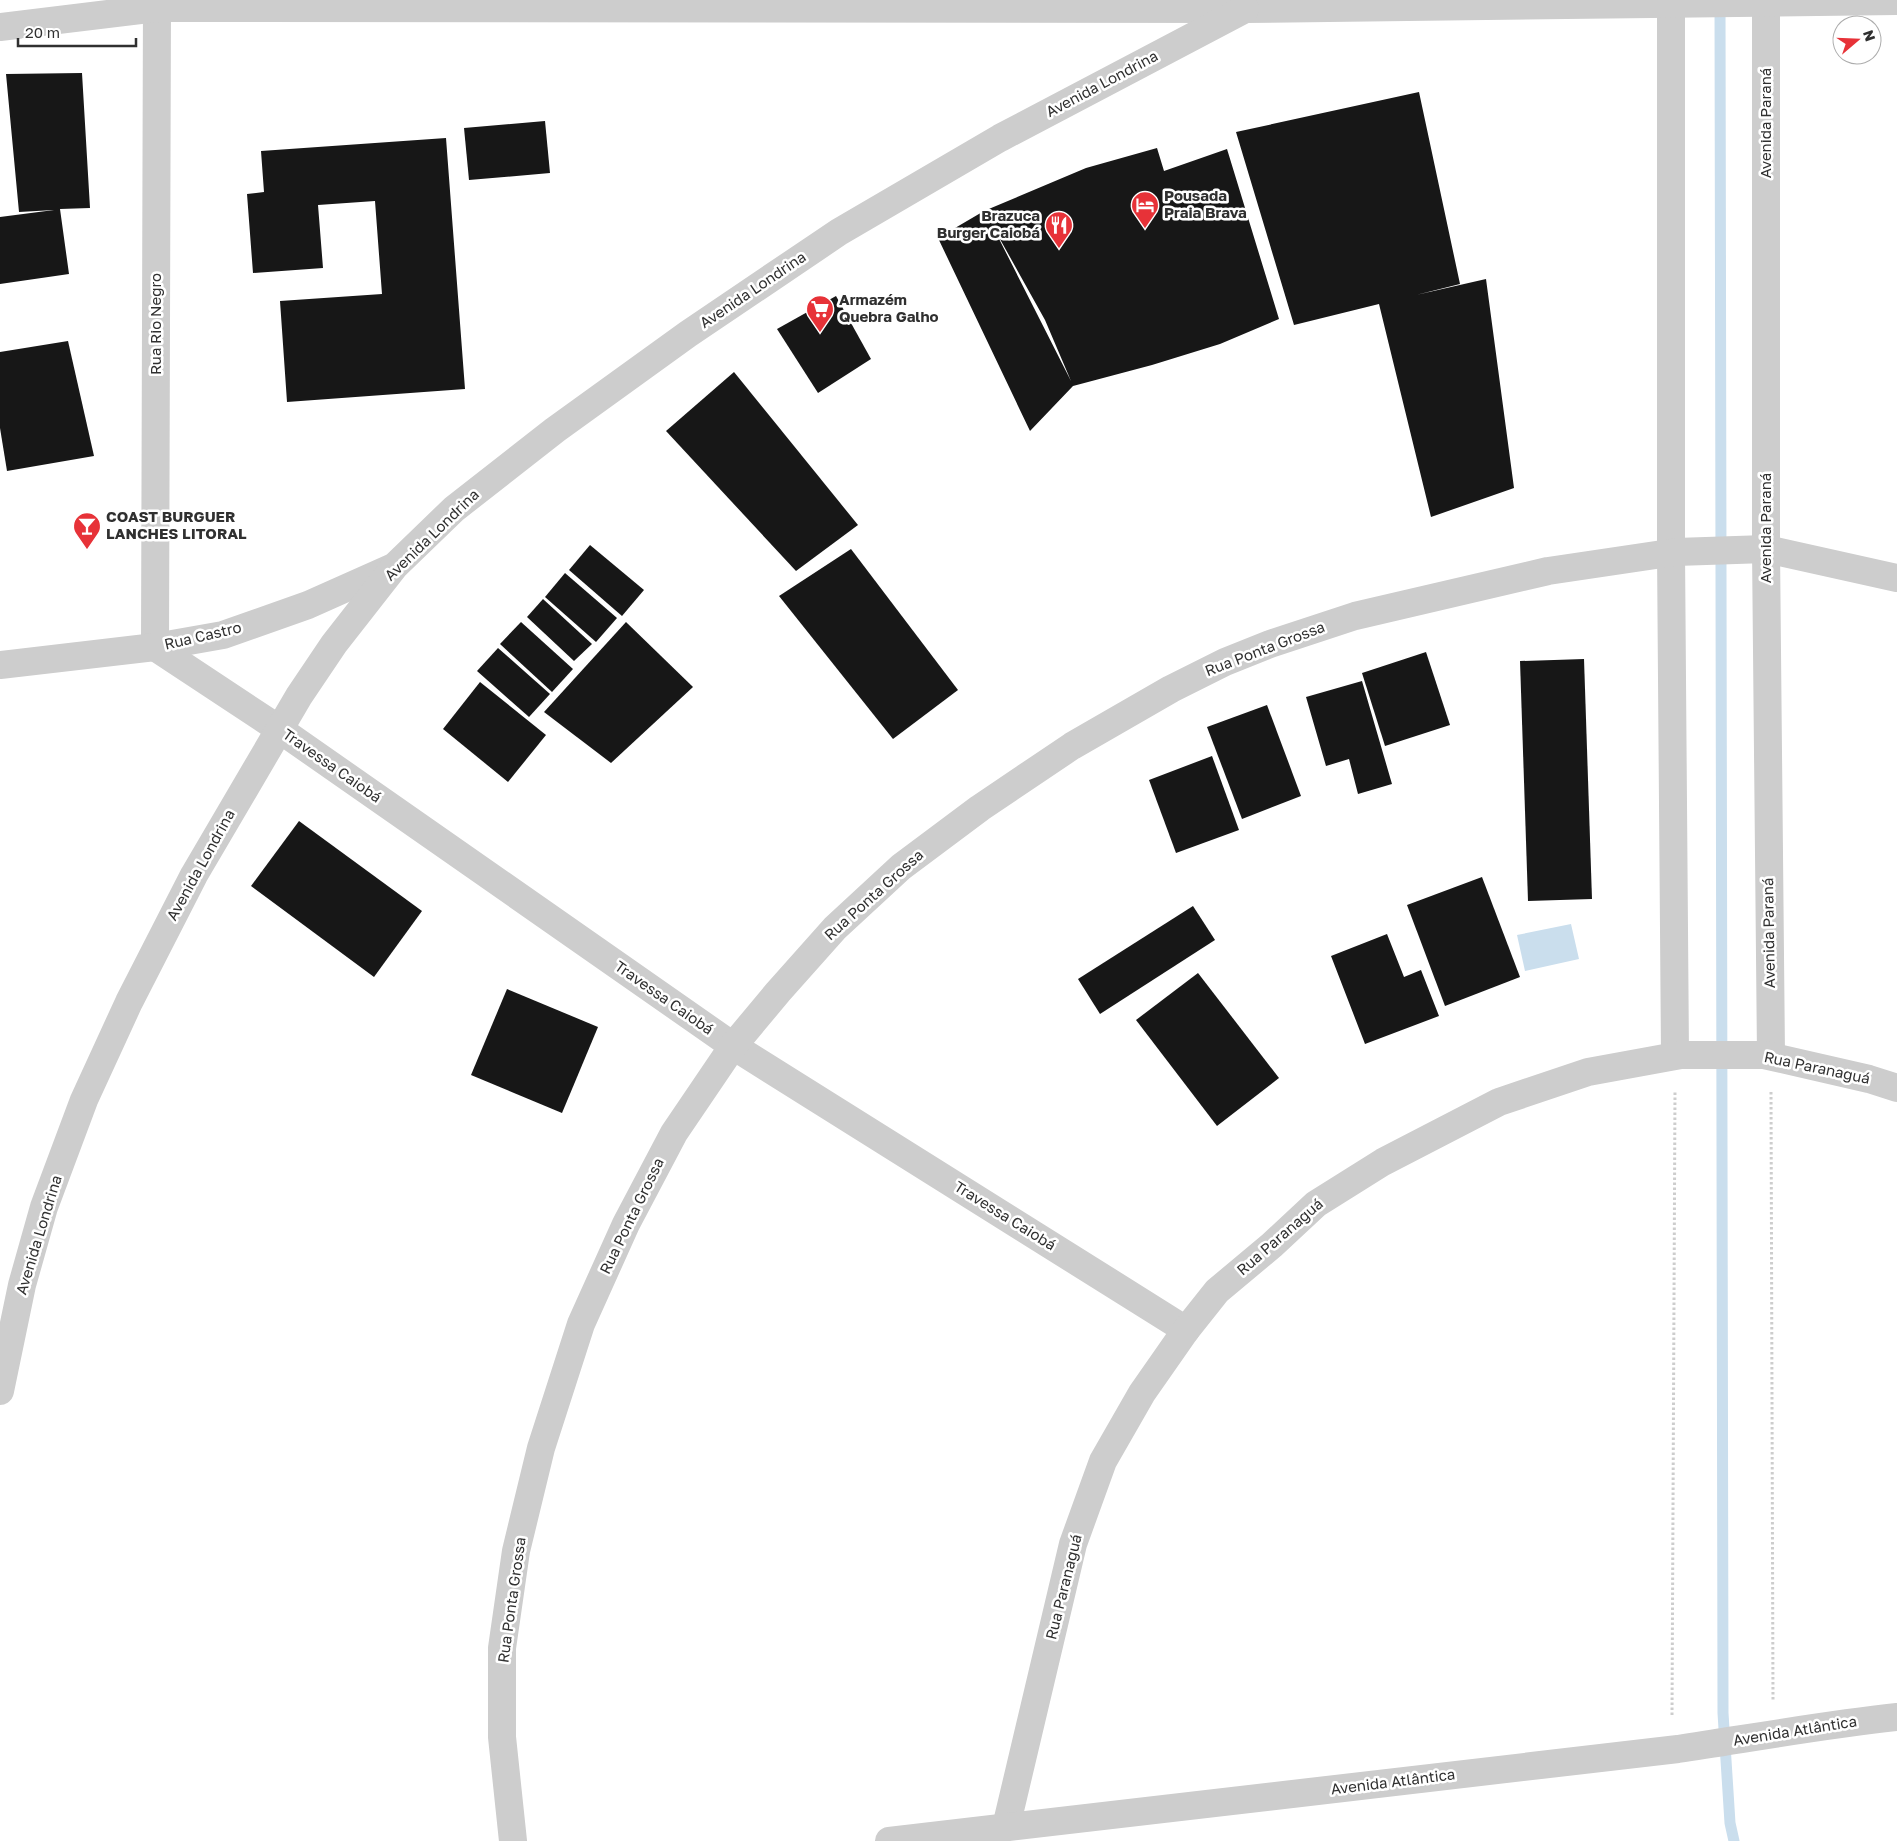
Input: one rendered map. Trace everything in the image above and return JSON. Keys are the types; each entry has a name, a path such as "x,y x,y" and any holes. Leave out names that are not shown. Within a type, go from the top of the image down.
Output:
{"street":[{"name":"Avenida Paraná","path":"1766,1 1762,549 1767,1056"},
{"path":"0,27 157,4 1245,9 1671,2 1897,1"},
{"path":"1671,2 1678,1055"},
{"name":"Rua Rio Negro","path":"155,647 157,4"},
{"name":"Avenida Londrina","path":"0,1391 11,1286 44,1207 84,1100 129,1002 194,875 299,696 334,644 395,566 454,509 555,430 688,334 839,232 1000,138 1245,9"},
{"name":"Rua Ponta Grossa","path":"513,1841 502,1737 502,1648 516,1551 541,1448 581,1324 626,1224 674,1133 733,1046 835,928 901,867 980,808 1072,746 1171,689 1225,662 1355,616 1548,571 1674,552 1762,549 1897,578"},
{"name":"Rua Castro","path":"0,665 155,647 223,635 308,605 395,566"},
{"name":"Travessa Caiobá","path":"155,647 279,729 733,1046 1186,1330"},
{"name":"Rua Paranaguá","path":"1006,1827 1073,1544 1103,1461 1142,1392 1186,1330 1217,1291 1272,1245 1316,1204 1383,1162 1499,1102 1588,1072 1678,1055 1767,1056 1869,1079 1897,1088"},
{"name":"Avenida Atlântica","path":"889,1841 1675,1749 1897,1717"}],"path":[{"path":"1675,1749 1678,1055"},
{"path":"1765,1736 1767,1056"}],"water":[{"path":"1571,924 1579,959 1525,971 1517,935"}],"building":[{"path":"82,73 90,208 60,209 69,274 0,284 0,217 54,210 19,212 6,74"},
{"path":"1419,92 1460,284 1416,295 1486,279 1514,488 1431,517 1379,304 1294,325 1236,132"},
{"path":"545,121 550,173 469,180 464,128"},
{"path":"446,138 465,389 287,402 280,301 382,294 375,201 318,205 323,268 253,273 247,194 264,192 261,151"},
{"path":"1157,148 1164,171 1227,149 1279,319 1220,344 1152,365 1073,386 1030,431 938,238 984,211 1086,168","holes":["991,223 1045,320 1071,381"]},
{"path":"836,296 871,359 818,393 777,329"},
{"path":"68,341 94,456 7,471 0,428 0,352"},
{"path":"734,372 858,525 796,571 666,431"},
{"path":"590,545 644,590 622,616 569,570"},
{"path":"851,549 958,690 893,739 779,596"},
{"path":"565,573 617,618 596,642 545,597"},
{"path":"543,599 592,644 574,661 527,617"},
{"path":"521,622 573,669 552,692 500,644"},
{"path":"626,622 693,687 611,763 544,712"},
{"path":"498,648 550,694 529,717 477,671"},
{"path":"1426,652 1450,725 1385,746 1362,673"},
{"path":"1584,659 1592,899 1528,901 1520,661"},
{"path":"1362,681 1392,784 1358,794 1349,759 1326,766 1306,697"},
{"path":"480,682 546,735 508,782 443,729"},
{"path":"1267,705 1301,796 1242,819 1207,727"},
{"path":"1212,756 1239,830 1176,853 1149,780"},
{"path":"299,821 422,911 374,977 251,886"},
{"path":"1482,877 1520,977 1445,1006 1407,905"},
{"path":"1193,906 1215,940 1100,1014 1078,979"},
{"path":"1387,934 1404,977 1421,970 1439,1016 1365,1044 1331,956"},
{"path":"1198,973 1279,1078 1217,1126 1136,1020"},
{"path":"507,989 598,1027 562,1113 471,1075"}],"waterway":[{"path":"1720,2 1723,1713 1730,1823 1734,1841"}],"place":[{"name":"Pousada Praia Brava","path":"1145,229"},
{"name":"Brazuca Burger Caiobá","path":"1059,249"},
{"name":"Armazém Quebra Galho","path":"820,333"},
{"name":"COAST BURGUER LANCHES LITORAL","path":"87,550"}]}
